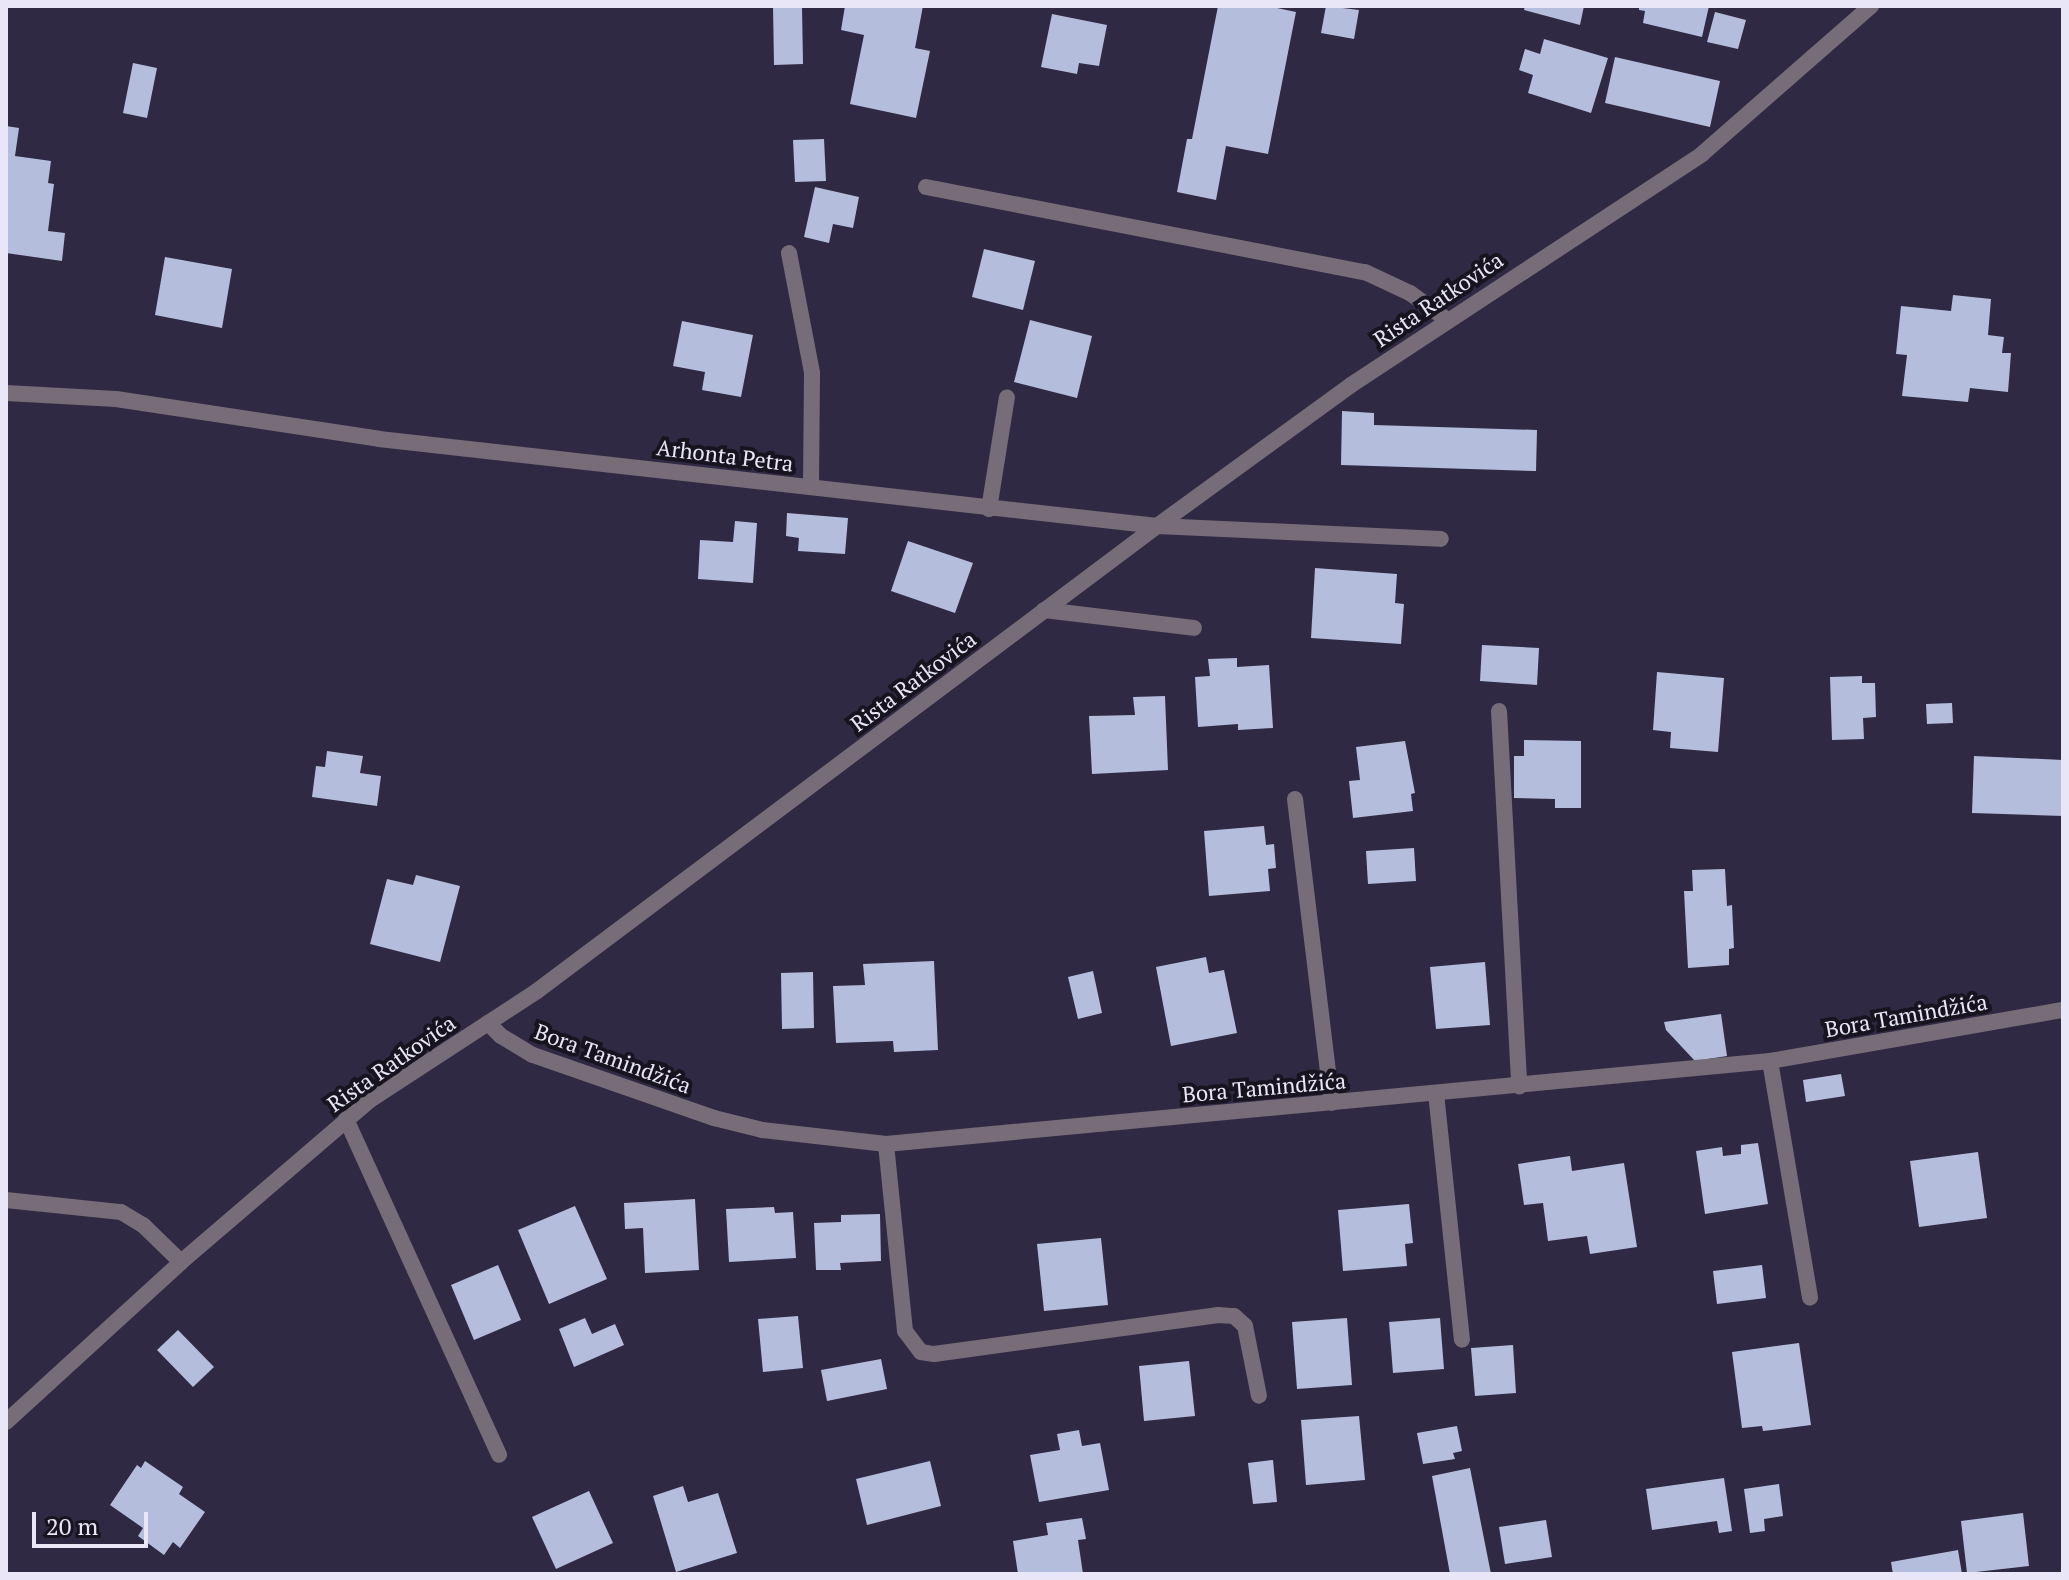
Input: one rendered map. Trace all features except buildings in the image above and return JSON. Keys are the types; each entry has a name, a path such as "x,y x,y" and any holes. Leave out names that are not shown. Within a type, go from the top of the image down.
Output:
{"street":[{"name":"Rista Ratkovića","path":"6,1422 181,1262 346,1119 393,1083 537,991 1157,526 1446,319 1702,154 1871,6"},
{"path":"926,187 1365,272 1410,293 1446,319"},
{"path":"789,253 812,373 811,487"},
{"name":"Arhonta Petra","path":"6,393 116,399 379,439 989,509 1157,526 1441,539"},
{"path":"989,509 1007,397"},
{"path":"1044,610 1194,628"},
{"path":"1499,711 1519,1086"},
{"path":"1295,799 1332,1103"},
{"name":"Bora Tamindžića","path":"488,1023 501,1036 533,1055 714,1118 762,1130 886,1144 1770,1061 2063,1010"},
{"path":"1770,1061 1810,1298"},
{"path":"1436,1093 1462,1340"},
{"path":"346,1119 499,1455"},
{"path":"886,1144 905,1331 921,1352 934,1354 1218,1315 1234,1316 1245,1326 1259,1396"},
{"path":"6,1200 121,1212 143,1225 181,1262"}]}
